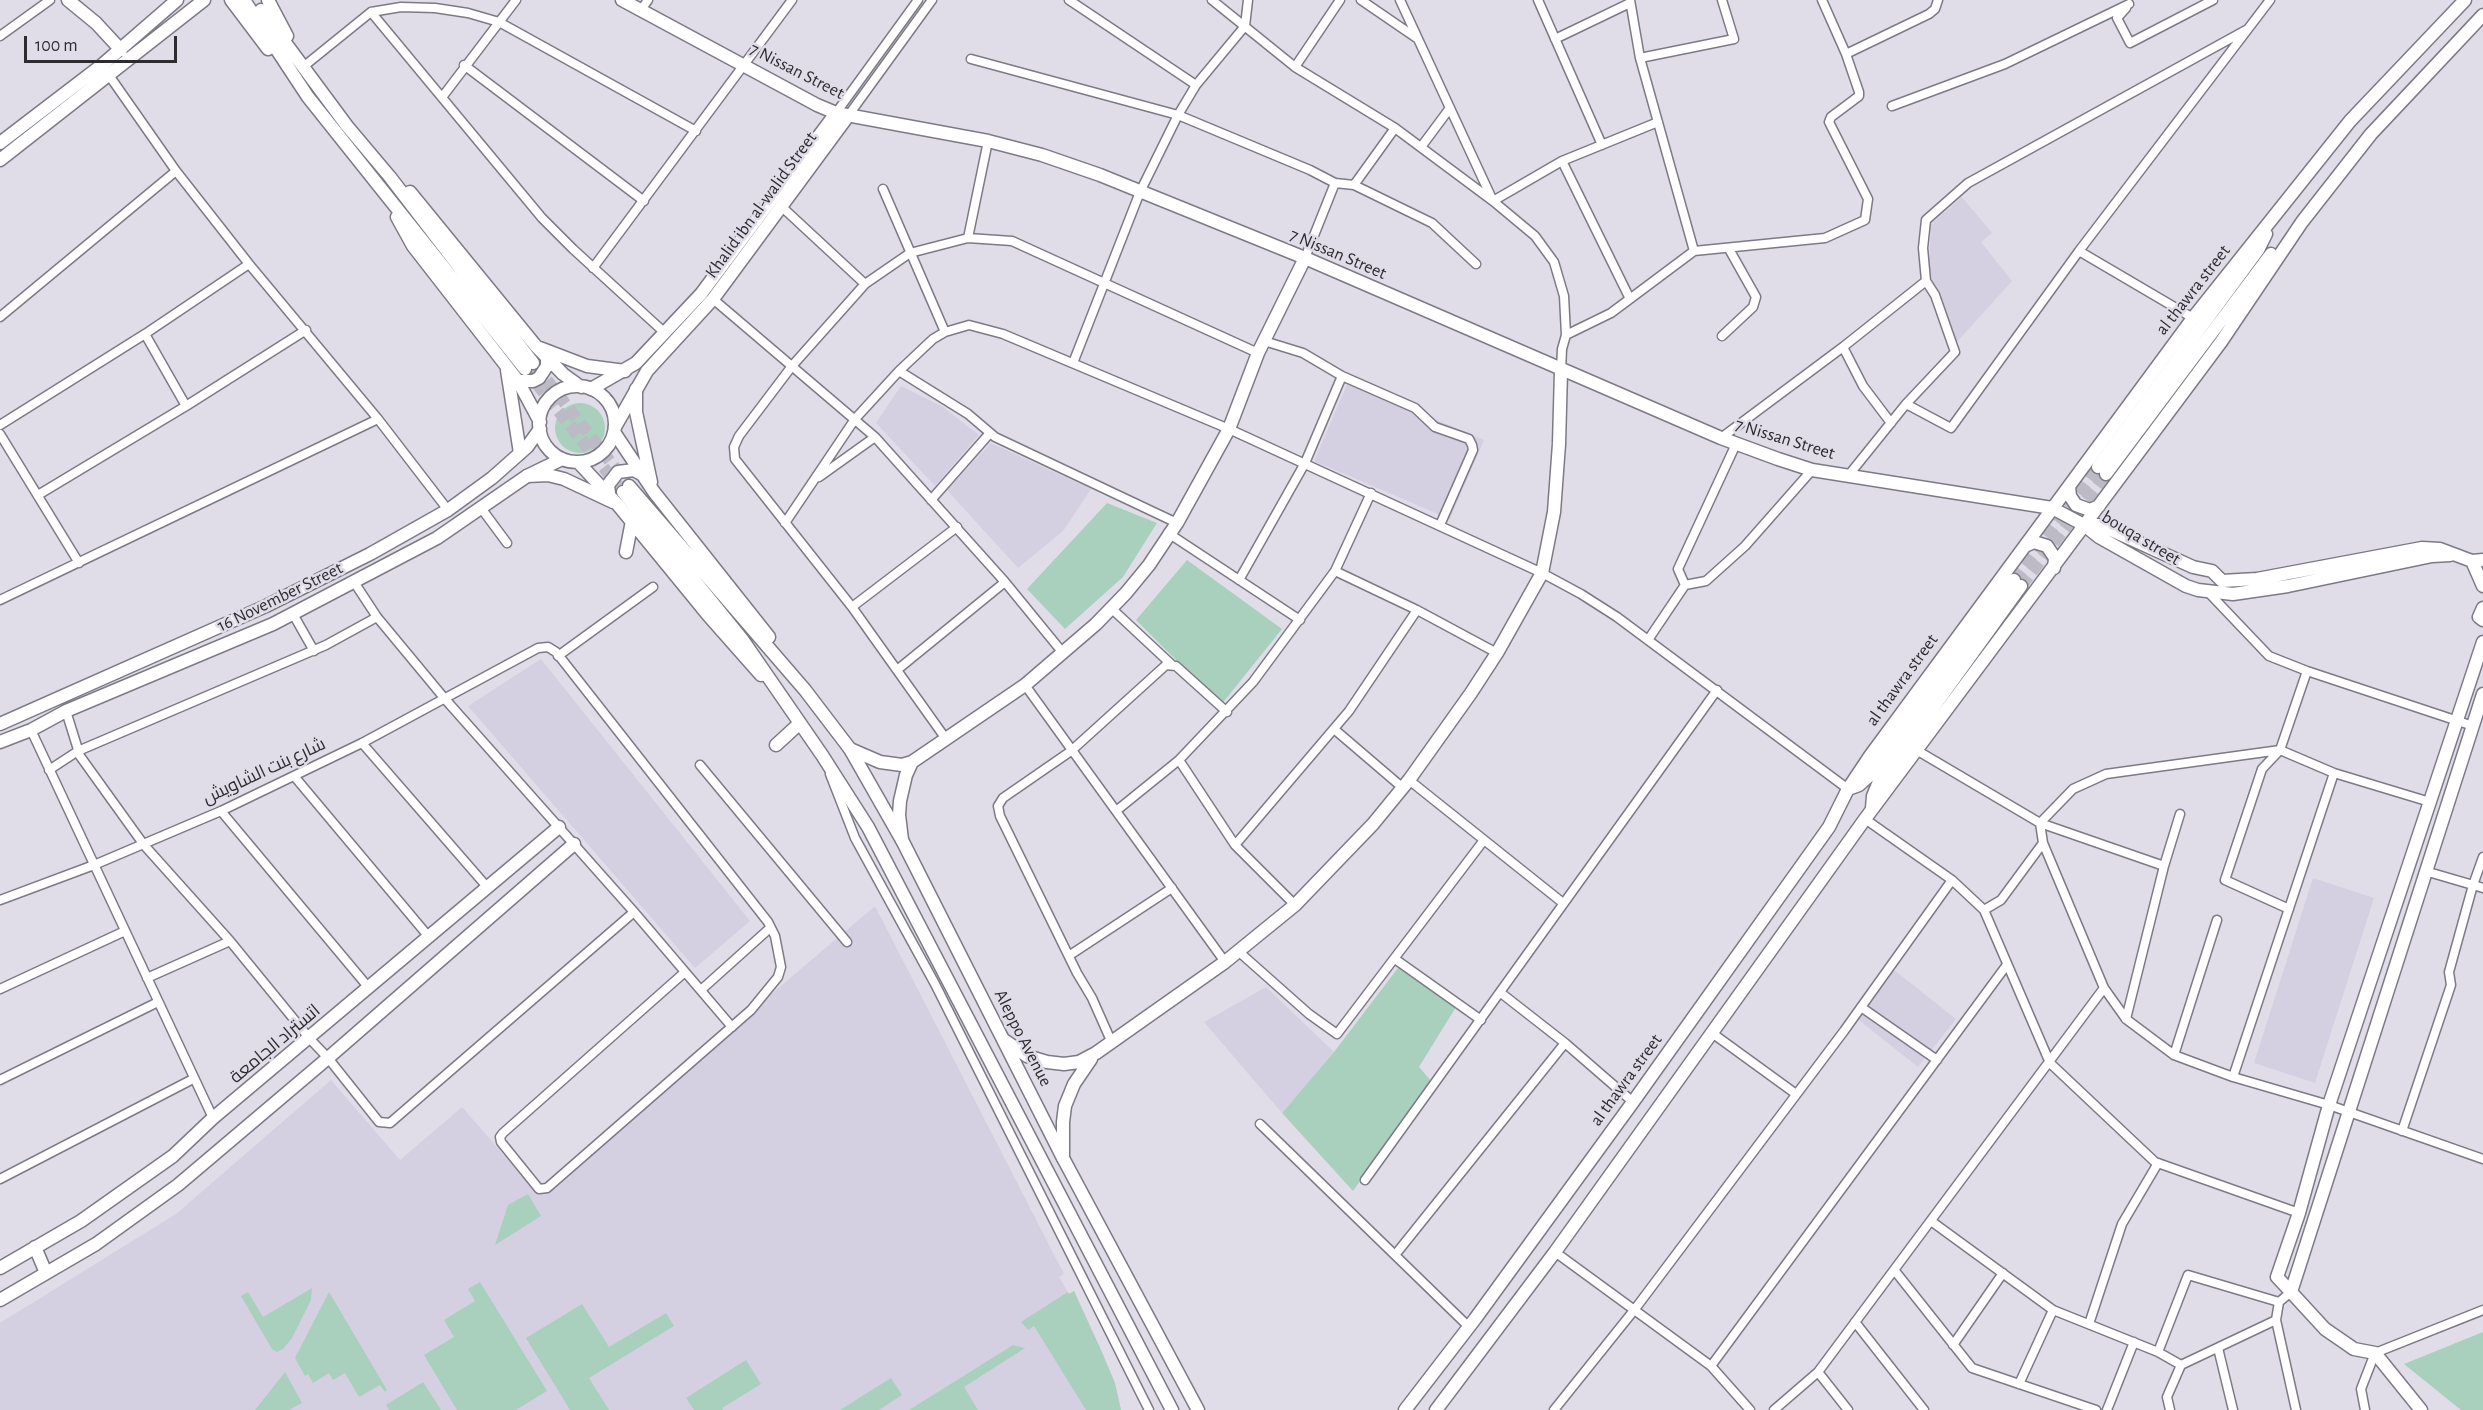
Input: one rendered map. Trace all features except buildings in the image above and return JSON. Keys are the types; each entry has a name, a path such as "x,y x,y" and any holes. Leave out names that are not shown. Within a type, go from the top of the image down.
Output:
{"main road":[{"path":"68,0 96,23 121,50"},
{"path":"0,143 121,50 177,0"},
{"path":"0,160 204,0"},
{"path":"231,0 290,79 308,97"},
{"path":"244,0 308,97 393,205 529,366 390,177 253,0"},
{"path":"268,0 303,67"},
{"name":"7 Nissan Street","path":"622,0 644,5 745,65 817,105 842,115 988,141 1042,155 1100,175 1305,258 1736,444 1812,470 2052,508 2084,525"},
{"name":"al thawra street","path":"1405,1410 1469,1327 1633,1102 1829,827 1848,789 1869,756 2193,318 2350,121 2465,0"},
{"path":"1436,1410 1555,1252 1869,814 2222,342 2302,222 2371,134 2483,15"},
{"path":"540,425 546,403 553,395 562,390 586,388 625,371 636,363 701,294 842,115"},
{"name":"Khalid ibn al-walid Street","path":"615,429 647,371 713,300 782,207 842,115"},
{"path":"390,177 416,197 547,359 563,374 609,404 614,415 615,429 612,440 600,454 578,462 562,459 546,445 540,425 519,381 413,246 403,231 393,205"},
{"path":"2273,216 2258,250 2102,470 2275,249 2302,222"},
{"path":"850,749 880,762 902,765 912,762 1025,685 1111,608 1149,565 1168,533 1177,523 1229,429 1258,353 1305,258"},
{"path":"534,345 580,364 625,371"},
{"path":"519,381 525,382 539,378 547,366 547,359"},
{"path":"507,366 520,453"},
{"path":"1004,1040 1028,1056 1064,1064 1079,1062 1112,1043 1225,962 1295,905 1343,857 1406,784 1441,738 1497,653 1542,573 1554,512 1561,370"},
{"path":"636,389 639,430 654,492"},
{"name":"16 November Street","path":"0,724 266,606 370,554 448,510 501,471 520,453 540,425"},
{"path":"615,429 654,492 782,654 805,690"},
{"name":"16 November Street","path":"0,742 31,730 66,711 293,614 438,538 527,476 562,459"},
{"path":"578,462 632,521 747,662 784,700"},
{"path":"609,494 608,485 618,472 634,470 641,474"},
{"path":"527,476 548,475 564,478 618,505"},
{"path":"2069,486 2070,496 2076,505 2090,510 2099,507"},
{"path":"805,690 626,489 742,639 822,754 868,827 1172,1410"},
{"path":"626,552 632,521"},
{"name":"bouqa street","path":"2084,525 2098,525 2109,529 2193,567 2212,571 2222,581 2257,579 2422,548 2439,549 2450,555"},
{"name":"bouqa street","path":"2084,525 2098,537 2186,586 2208,592 2233,594 2288,586 2433,556 2450,555 2478,561"},
{"path":"2025,546 2034,542 2047,546 2055,558 2054,568"},
{"path":"2478,561 2483,586"},
{"path":"1848,789 1858,785 1869,776 2018,583 1878,784 1869,814"},
{"path":"266,606 273,624"},
{"path":"2483,608 2479,617 2483,620"},
{"path":"2421,1410 2375,1353 2354,1348 2325,1329 2277,1278 2299,1213 2329,1105 2483,642"},
{"name":"Aleppo Avenue","path":"805,690 850,749 903,842 1064,1158 1198,1409"},
{"path":"2290,1292 2483,694"},
{"path":"776,745 800,723"},
{"path":"903,842 899,815 900,801 904,781 912,762"},
{"name":"اتستراد الجامعة","path":"0,1268 89,1216 144,1179 173,1156 213,1118 310,1039 559,827"},
{"path":"0,1300 96,1244 152,1205 328,1058 574,844"},
{"path":"1064,1158 1065,1106 1081,1071 1096,1053"},
{"path":"35,1247 46,1272"},
{"path":"1449,1352 1457,1362 1470,1365"}],"street":[{"path":"0,36 50,0"},
{"path":"443,96 464,65 516,0"},
{"path":"593,268 792,0"},
{"name":"Khalid ibn al-walid Street","path":"842,115 918,0"},
{"name":"Khalid ibn al-walid Street","path":"842,115 932,0"},
{"path":"1069,0 1196,85"},
{"path":"1212,0 1295,67 1395,128 1493,201 1535,236 1554,262 1564,296 1566,334 1562,349 1561,370"},
{"path":"1073,363 1140,192 1196,85 1245,26 1248,0"},
{"path":"1295,67 1340,0"},
{"path":"1361,0 1418,39"},
{"path":"1400,0 1493,201"},
{"path":"1538,0 1602,145"},
{"path":"1640,58 1734,39 1722,0"},
{"path":"1566,334 1611,313 1694,251 1825,238 1865,220 1868,199 1829,122 1831,117 1859,96 1859,92 1846,54 1822,0"},
{"path":"1846,54 1929,14 1935,9 1938,0"},
{"path":"2128,2 2117,18 2130,43 2213,0"},
{"path":"1906,404 1951,428 2079,250 2270,0"},
{"path":"1555,39 1630,2 1640,58 1694,251"},
{"path":"1892,106 2005,64 2128,2"},
{"path":"303,67 371,12 401,8 435,8 468,13 500,22 696,131"},
{"path":"371,12 543,218 593,268 665,333"},
{"path":"1848,476 1906,404 1955,352 1935,295 1926,281 1923,248 1926,220 1968,183 2246,30"},
{"path":"970,59 1178,116 1310,170 1335,183 1354,185 1432,223 1476,264"},
{"path":"102,65 177,171 249,264 378,419 448,510"},
{"path":"464,65 644,201"},
{"path":"1421,147 1450,108"},
{"path":"1493,201 1562,161 1658,122"},
{"path":"1354,185 1395,128"},
{"path":"968,237 988,141"},
{"path":"1562,161 1630,298"},
{"path":"0,317 177,171"},
{"path":"1305,258 1335,183"},
{"path":"883,189 945,332"},
{"path":"782,207 865,284"},
{"path":"946,739 852,607 737,465 734,453 739,436 792,366 865,284 910,253 968,237 1012,241 1258,353"},
{"path":"1722,336 1753,307 1756,297 1730,249"},
{"path":"2079,250 2193,318"},
{"path":"0,425 145,334 249,264"},
{"path":"1721,438 1843,347 1926,281"},
{"path":"713,300 875,437 957,527 1063,652"},
{"path":"785,523 855,419 898,371 933,339 945,332 969,325 1003,334 1229,429 1542,573 1581,594 1648,639 1848,789"},
{"path":"38,495 186,406 306,330"},
{"path":"145,334 186,406"},
{"path":"1264,341 1303,352 1342,376 1415,408 1435,427 1469,440 1473,450 1440,525"},
{"path":"1843,347 1863,386 1891,423"},
{"path":"898,371 968,414 995,437 1177,523"},
{"path":"1239,580 1305,462 1342,376"},
{"path":"0,600 378,419"},
{"path":"931,500 990,433"},
{"path":"0,434 79,563"},
{"path":"814,481 875,437"},
{"path":"1684,585 1678,569 1736,444"},
{"path":"1648,639 1684,585 1706,581 1745,546 1812,470"},
{"path":"1116,811 1179,760 1227,712 1259,675 1335,571 1371,493"},
{"path":"481,508 507,543"},
{"path":"852,607 957,527"},
{"path":"1168,533 1300,620"},
{"path":"1335,571 1418,610 1497,653"},
{"path":"354,582 377,617 446,699 732,1027"},
{"path":"897,670 1005,582"},
{"path":"653,587 558,656 770,928 781,967 778,977 751,1010 547,1188 539,1189 501,1142 500,1137 685,972"},
{"path":"2208,592 2269,656 2307,671 2473,726"},
{"path":"1111,608 1227,712"},
{"path":"1235,844 1349,711 1418,610"},
{"path":"293,614 314,651"},
{"path":"49,770 78,751 314,651 377,617"},
{"name":"شارع بنت الشاويش","path":"0,900 94,865 221,811 446,699 538,648 548,646 558,656"},
{"path":"1112,1043 1092,998 1000,816 998,806 1003,798 1071,751 1161,668 1171,664"},
{"path":"2289,909 2225,880 2262,769 2280,750 2307,671"},
{"path":"1025,685 1225,962"},
{"path":"1365,1180 1717,690"},
{"path":"66,711 78,751 144,844 230,941 379,1122 390,1122 634,912"},
{"path":"1334,729 1484,840 1563,903"},
{"path":"31,730 213,1118"},
{"path":"362,742 488,888"},
{"path":"2040,823 2073,789 2106,774 2280,750 2334,773 2430,802"},
{"path":"1918,751 2040,823 2164,866"},
{"path":"822,754 855,838 935,984 1149,1410"},
{"path":"1179,760 1235,844 1295,905"},
{"path":"700,765 847,942"},
{"path":"2233,1077 2334,773"},
{"path":"294,776 429,937"},
{"path":"221,811 369,988"},
{"path":"1869,814 1952,880 1984,910 2050,1063 2158,1163 2299,1213"},
{"path":"2126,1019 2164,866 2180,814"},
{"path":"2040,823 2043,843 2104,988 2126,1019 2174,1055 2233,1077 2329,1105 2483,1159"},
{"path":"1238,951 1309,1014 1337,1034 1484,840"},
{"path":"1984,910 2001,900 2043,843"},
{"path":"2402,1131 2451,985 2449,972 2483,857"},
{"path":"2425,871 2483,888"},
{"path":"1554,1410 1635,1309 1952,880"},
{"path":"1070,955 1172,888"},
{"path":"2174,1055 2217,920"},
{"path":"701,990 770,928"},
{"path":"0,989 125,931"},
{"path":"147,978 230,941"},
{"path":"1395,959 1481,1020"},
{"path":"1711,1366 2007,966"},
{"path":"1774,1410 1818,1372 2104,988"},
{"path":"1501,993 1565,1043 1633,1102"},
{"path":"0,1080 158,1002"},
{"path":"1861,1006 1937,1060"},
{"path":"1712,1033 1796,1094"},
{"path":"1395,1255 1565,1043"},
{"path":"0,1179 193,1079"},
{"path":"1260,1124 1469,1327"},
{"path":"2089,1324 2122,1224 2158,1163"},
{"path":"1931,1221 2053,1310 2158,1352 2181,1365"},
{"path":"1555,1252 1711,1366 1750,1410"},
{"path":"1895,1271 1972,1368 2081,1409 2096,1410"},
{"path":"1953,1345 2003,1273"},
{"path":"2158,1352 2188,1275 2279,1302"},
{"path":"2290,1292 2279,1302 2276,1320 2296,1410"},
{"path":"2019,1384 2053,1310"},
{"path":"2365,1410 2361,1389 2375,1353 2483,1310"},
{"path":"2170,1410 2168,1397 2181,1365 2276,1320"},
{"path":"1854,1322 1924,1410"},
{"path":"2107,1410 2133,1342"},
{"path":"2218,1348 2232,1410"},
{"path":"1818,1372 1848,1410"}],"shaded area":[{"path":"1962,197 1992,233 1981,242 2012,281 1955,344 1929,269 1931,224"},
{"path":"1348,382 1484,440 1450,519 1314,461"},
{"path":"901,386 943,407 979,435 935,486 876,423"},
{"path":"991,443 1091,489 1063,531 1018,568 947,490"},
{"path":"541,659 750,921 695,968 468,706"},
{"path":"2313,878 2374,898 2315,1083 2254,1063"},
{"path":"875,906 1064,1274 1059,1277 1069,1294 1074,1291 1115,1383 1121,1410 0,1410 0,1323 176,1214 331,1080 400,1160 462,1107 537,1193"},
{"path":"1894,970 1956,1019 1918,1067 1856,1018"},
{"path":"1266,987 1334,1052 1282,1113 1204,1022"}],"green space":[{"path":"580,403 598,410 605,428 598,446 580,453 562,446 555,428 562,410"},
{"path":"1107,503 1157,523 1123,577 1065,629 1027,589"},
{"path":"1187,560 1282,629 1221,705 1136,620"},
{"path":"1401,964 1456,1007 1419,1067 1431,1081 1353,1191 1282,1113 1334,1052"},
{"path":"528,1194 541,1216 495,1245 508,1205"},
{"path":"480,1282 547,1391 516,1410 457,1410 424,1355 454,1337 444,1320 475,1301 468,1289"},
{"path":"312,1288 311,1300 292,1338 283,1349 277,1352 272,1349 241,1296 248,1292 263,1317"},
{"path":"1074,1291 1115,1383 1121,1410 1086,1410 1034,1326 1028,1330 1021,1322 1068,1292 1069,1294"},
{"path":"329,1292 387,1390 385,1392 380,1385 359,1397 345,1373 333,1380 329,1373 313,1383 308,1374 305,1376 295,1358"},
{"path":"582,1304 609,1347 666,1313 674,1326 589,1378 609,1410 570,1410 526,1338"},
{"path":"2483,1332 2483,1410 2461,1410 2404,1364"},
{"path":"1013,1345 1025,1348 964,1387 978,1410 909,1410"},
{"path":"746,1360 761,1384 722,1408 723,1410 694,1410 686,1398"},
{"path":"285,1372 302,1403 289,1410 255,1410"},
{"path":"891,1378 902,1395 879,1410 840,1410"},
{"path":"423,1382 441,1410 389,1410 386,1405"}],"tunnel":[{"path":"536,366 629,486"},
{"path":"525,369 623,492"},
{"path":"2014,580 2098,467"},
{"path":"2021,586 2106,474"}]}
